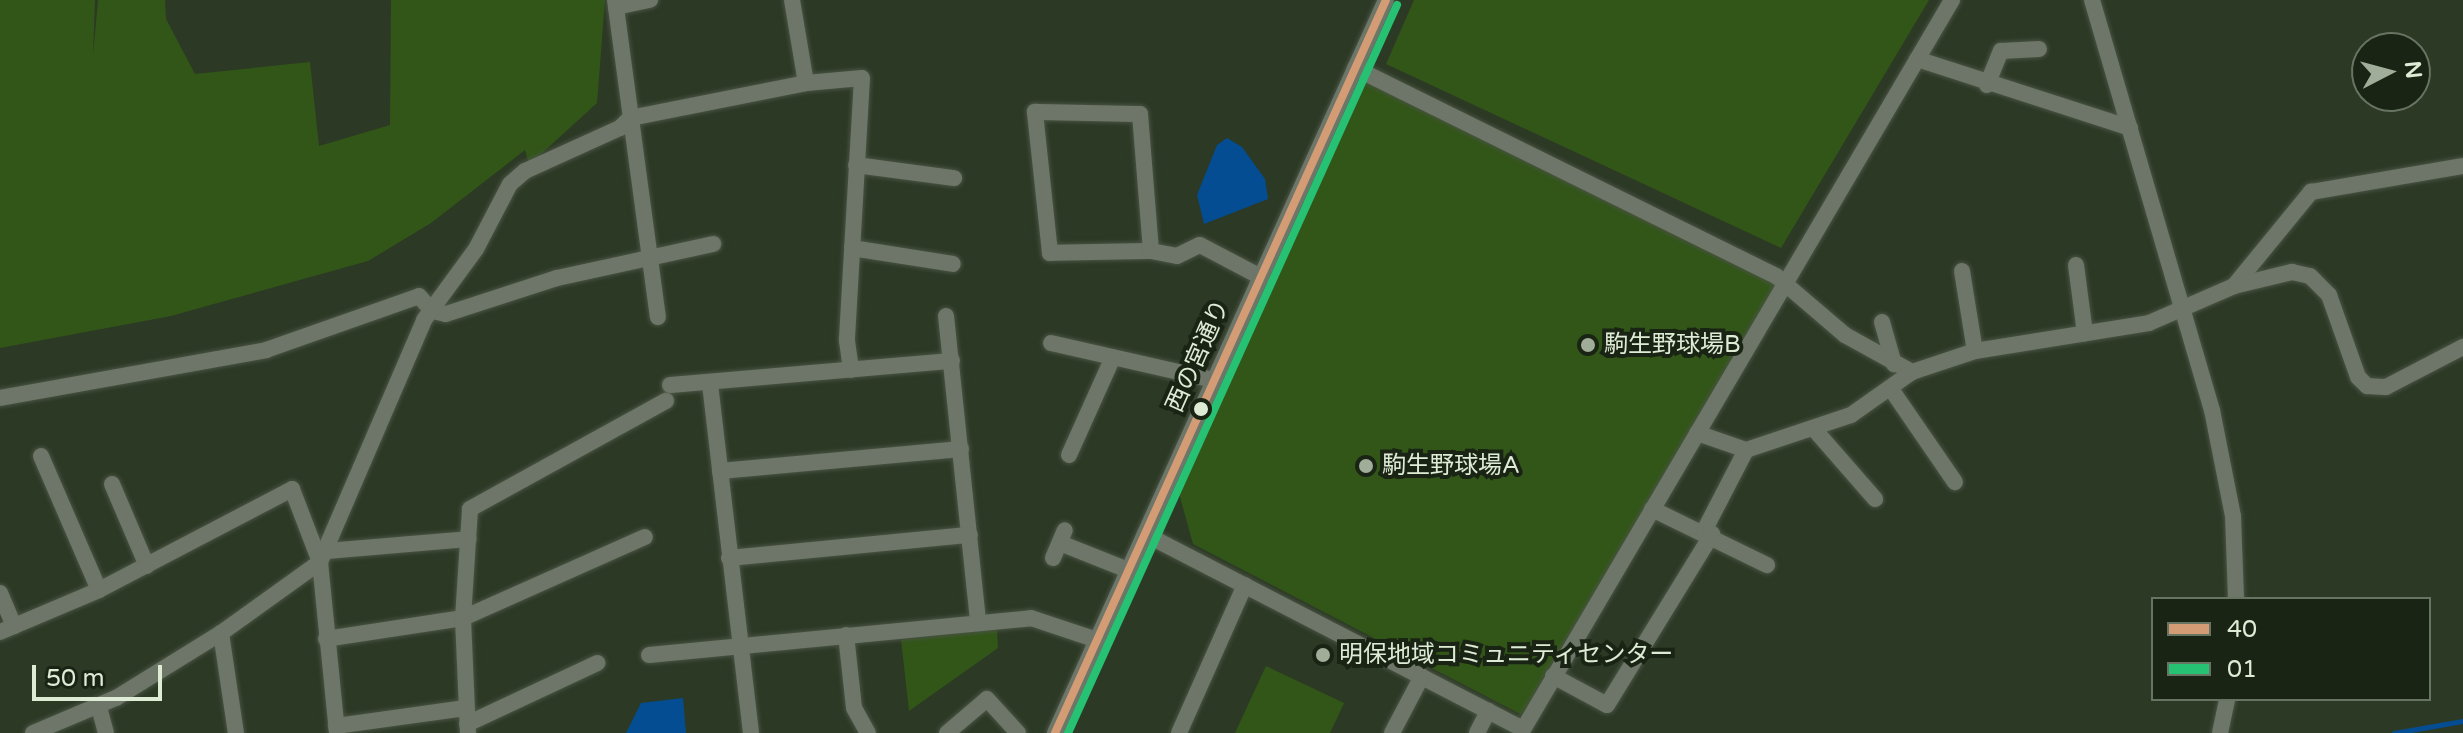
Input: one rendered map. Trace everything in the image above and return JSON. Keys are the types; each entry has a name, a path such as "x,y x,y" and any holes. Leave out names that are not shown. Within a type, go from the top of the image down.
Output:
{"street":[{"path":"650,0 616,3 658,317"},
{"path":"792,0 806,83"},
{"name":"西の宮通り","path":"1055,733 1386,0"},
{"path":"1145,534 1422,676 1521,731 1952,0"},
{"path":"2092,0 2212,410 2233,516 2236,597"},
{"path":"1987,85 2001,51 2039,49"},
{"path":"1917,59 1987,85 2130,128"},
{"path":"1355,68 1785,284 1845,335 1912,372"},
{"path":"33,733 99,707 221,633 323,557 432,311 476,249 510,184 525,171 620,128 630,118 806,83 862,78 847,341 851,370"},
{"path":"1151,251 1140,114 1035,112 1050,253 1151,251 1177,256 1200,245 1261,277"},
{"path":"856,165 954,178"},
{"path":"2234,286 2311,192 2463,166"},
{"path":"0,398 251,354 419,296 432,311 446,314 557,278 713,244"},
{"path":"852,248 953,264"},
{"path":"2076,265 2085,333"},
{"path":"1962,271 1975,351"},
{"path":"1697,433 1746,450 1851,415 1912,372 1975,351 2149,323 2234,286 2292,272 2310,276 2329,295 2358,377 2367,386 2386,387 2463,347"},
{"path":"946,316 978,623"},
{"path":"1882,322 1894,364"},
{"path":"1051,343 1214,380"},
{"path":"1069,455 1113,357"},
{"path":"467,722 463,618 470,509 668,393 710,384 952,361"},
{"path":"710,384 737,646 751,733"},
{"path":"1891,389 1955,482"},
{"path":"1814,429 1875,499"},
{"path":"720,471 961,449"},
{"path":"1553,676 1607,705 1708,532 1746,450"},
{"path":"41,456 99,590"},
{"path":"112,484 147,566"},
{"path":"0,593 7,629 99,590 292,489 323,557 326,639 336,730 467,722 597,663"},
{"path":"1652,509 1708,532 1767,565"},
{"path":"729,558 970,535"},
{"path":"326,639 463,618 645,537"},
{"path":"323,557 468,539"},
{"path":"1059,544 1128,570"},
{"path":"1179,733 1245,585"},
{"path":"649,655 1031,618 1097,640"},
{"path":"221,633 236,733"},
{"path":"846,635 854,708 868,733"},
{"path":"1392,733 1422,676"},
{"path":"943,732 987,699 1018,733"},
{"path":"2220,733 2227,701"},
{"path":"99,707 106,733"},
{"path":"1477,733 1488,711"}],"green space":[{"path":"0,0 95,0 93,56 98,0 165,0 166,19 195,74 310,62 319,146 390,125 391,0 605,0 597,103 529,165 525,150 431,223 368,261 171,316 0,348"},
{"path":"1414,0 1929,0 1781,248 1386,64"},
{"path":"1361,80 1777,284 1522,715 1193,544 1178,490"},
{"path":"997,629 998,648 909,711 901,640"},
{"path":"1266,666 1344,703 1330,733 1235,733"}],"water":[{"path":"1227,138 1242,147 1265,179 1268,199 1204,224 1197,195 1217,145"},
{"path":"683,698 686,733 626,733 641,703"}],"waterway":[{"path":"2394,733 2463,721"}],"transit line":[{"name":"40","path":"1055,733 1386,0"},
{"name":"01","path":"1068,733 1397,5"}],"place":[{"name":"駒生野球場B","path":"1588,345"},
{"name":"駒生野球場A","path":"1366,466"},
{"name":"明保地域コミュニティセンター","path":"1323,655"}]}
